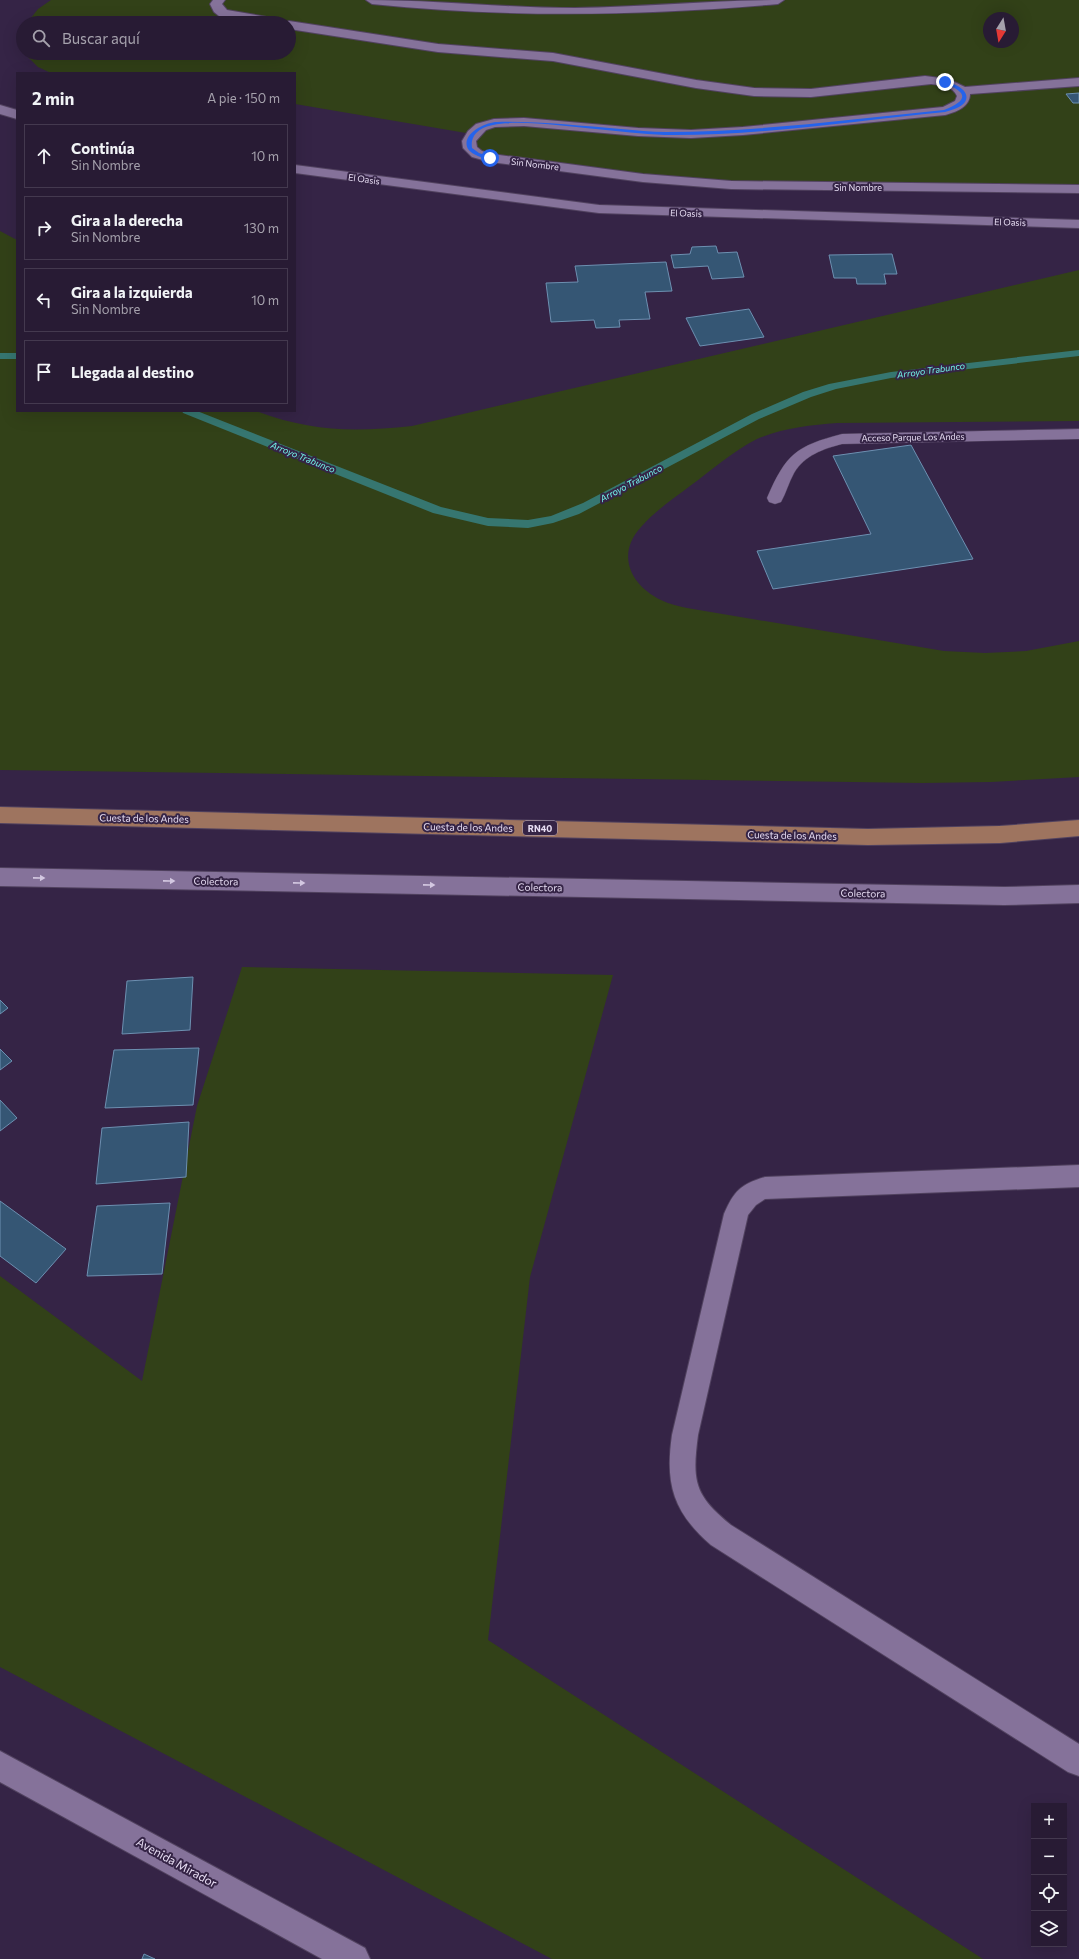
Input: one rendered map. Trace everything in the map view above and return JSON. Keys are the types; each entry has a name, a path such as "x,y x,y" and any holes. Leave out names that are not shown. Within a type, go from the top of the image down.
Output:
{"main road":[{"name":"Cuesta de los Andes","path":"0,814 868,837 958,836 1050,832 1079,828"}],"street":[{"path":"218,0 216,4 218,9 223,13 240,16"},
{"path":"372,0 465,9 560,12 778,0"},
{"path":"296,26 436,47 550,57 704,86 757,93 783,94 826,92 928,80 945,82 956,86 962,91 1079,82"},
{"name":"Sin Nombre","path":"962,91 964,101 954,109 945,111 743,131 692,134 651,133 509,122 494,123 481,127 472,134 469,141 470,148 477,154 490,158 701,183 763,186 1079,189"},
{"path":"0,109 16,115"},
{"name":"El Oasis","path":"296,169 598,209 1079,224"},
{"name":"Colectora","path":"0,877 1004,896 1079,894"},
{"path":"1079,1176 765,1188 755,1191 746,1197 740,1205 734,1222 681,1457 681,1476 686,1494 695,1511 708,1525 721,1535 1079,1761"},
{"name":"Avenida Mirador","path":"0,1766 336,1954"}],"lane":[{"name":"Acceso Parque Los Andes","path":"775,498 785,473 793,461 811,449 822,444 842,439 1079,434"}],"green space":[{"path":"51,0 1079,0 1079,189 731,185 477,154 472,134 296,104 296,72 49,72 38,67 31,60 296,60 296,16 32,16 38,9"},
{"path":"0,231 16,239 16,412 259,412 296,423 333,429 371,429 412,426 1079,270 1079,421 837,423 807,426 767,435 740,449 658,510 646,521 633,537 629,548 628,558 634,577 650,594 667,603 687,608 944,651 985,653 1026,651 1079,641 1079,777 991,782 922,783 0,770"},
{"path":"242,967 613,975 530,1277 488,1640 983,1959 552,1959 0,1667 0,1276 142,1381 197,1106"}],"building":[{"path":"1079,93 1079,103 1073,103 1066,94"},
{"path":"716,246 718,253 737,252 744,277 712,279 708,266 674,268 671,255 690,254 692,247"},
{"path":"892,254 897,274 884,274 886,284 857,284 856,278 834,278 829,255"},
{"path":"666,262 672,291 645,292 650,319 619,320 620,327 596,328 594,320 551,322 546,283 578,282 575,266"},
{"path":"749,309 764,337 700,346 686,318"},
{"path":"911,445 973,559 773,589 757,551 871,534 833,456"},
{"path":"193,977 190,1030 122,1034 127,981"},
{"path":"0,1000 8,1008 0,1014"},
{"path":"199,1048 193,1105 105,1108 114,1050"},
{"path":"0,1049 12,1061 0,1070"},
{"path":"0,1100 17,1118 0,1131"},
{"path":"189,1122 186,1177 96,1184 102,1128"},
{"path":"0,1201 66,1249 36,1283 0,1256"},
{"path":"170,1203 162,1274 87,1276 97,1206"},
{"path":"144,1954 155,1959 142,1959"}],"waterway":[{"name":"Arroyo Trabunco","path":"190,412 437,510 488,522 501,524 528,524 553,519 587,506 755,416 807,394 833,386 891,375 1079,353"},
{"name":"Arroyo Trabunco","path":"0,356 16,356"}],"route":[{"path":"490,158 477,154 470,148 469,141 472,134 481,127 494,123 524,122 665,134 743,131 954,109 964,101 964,96 962,91 956,86 945,82"}]}
